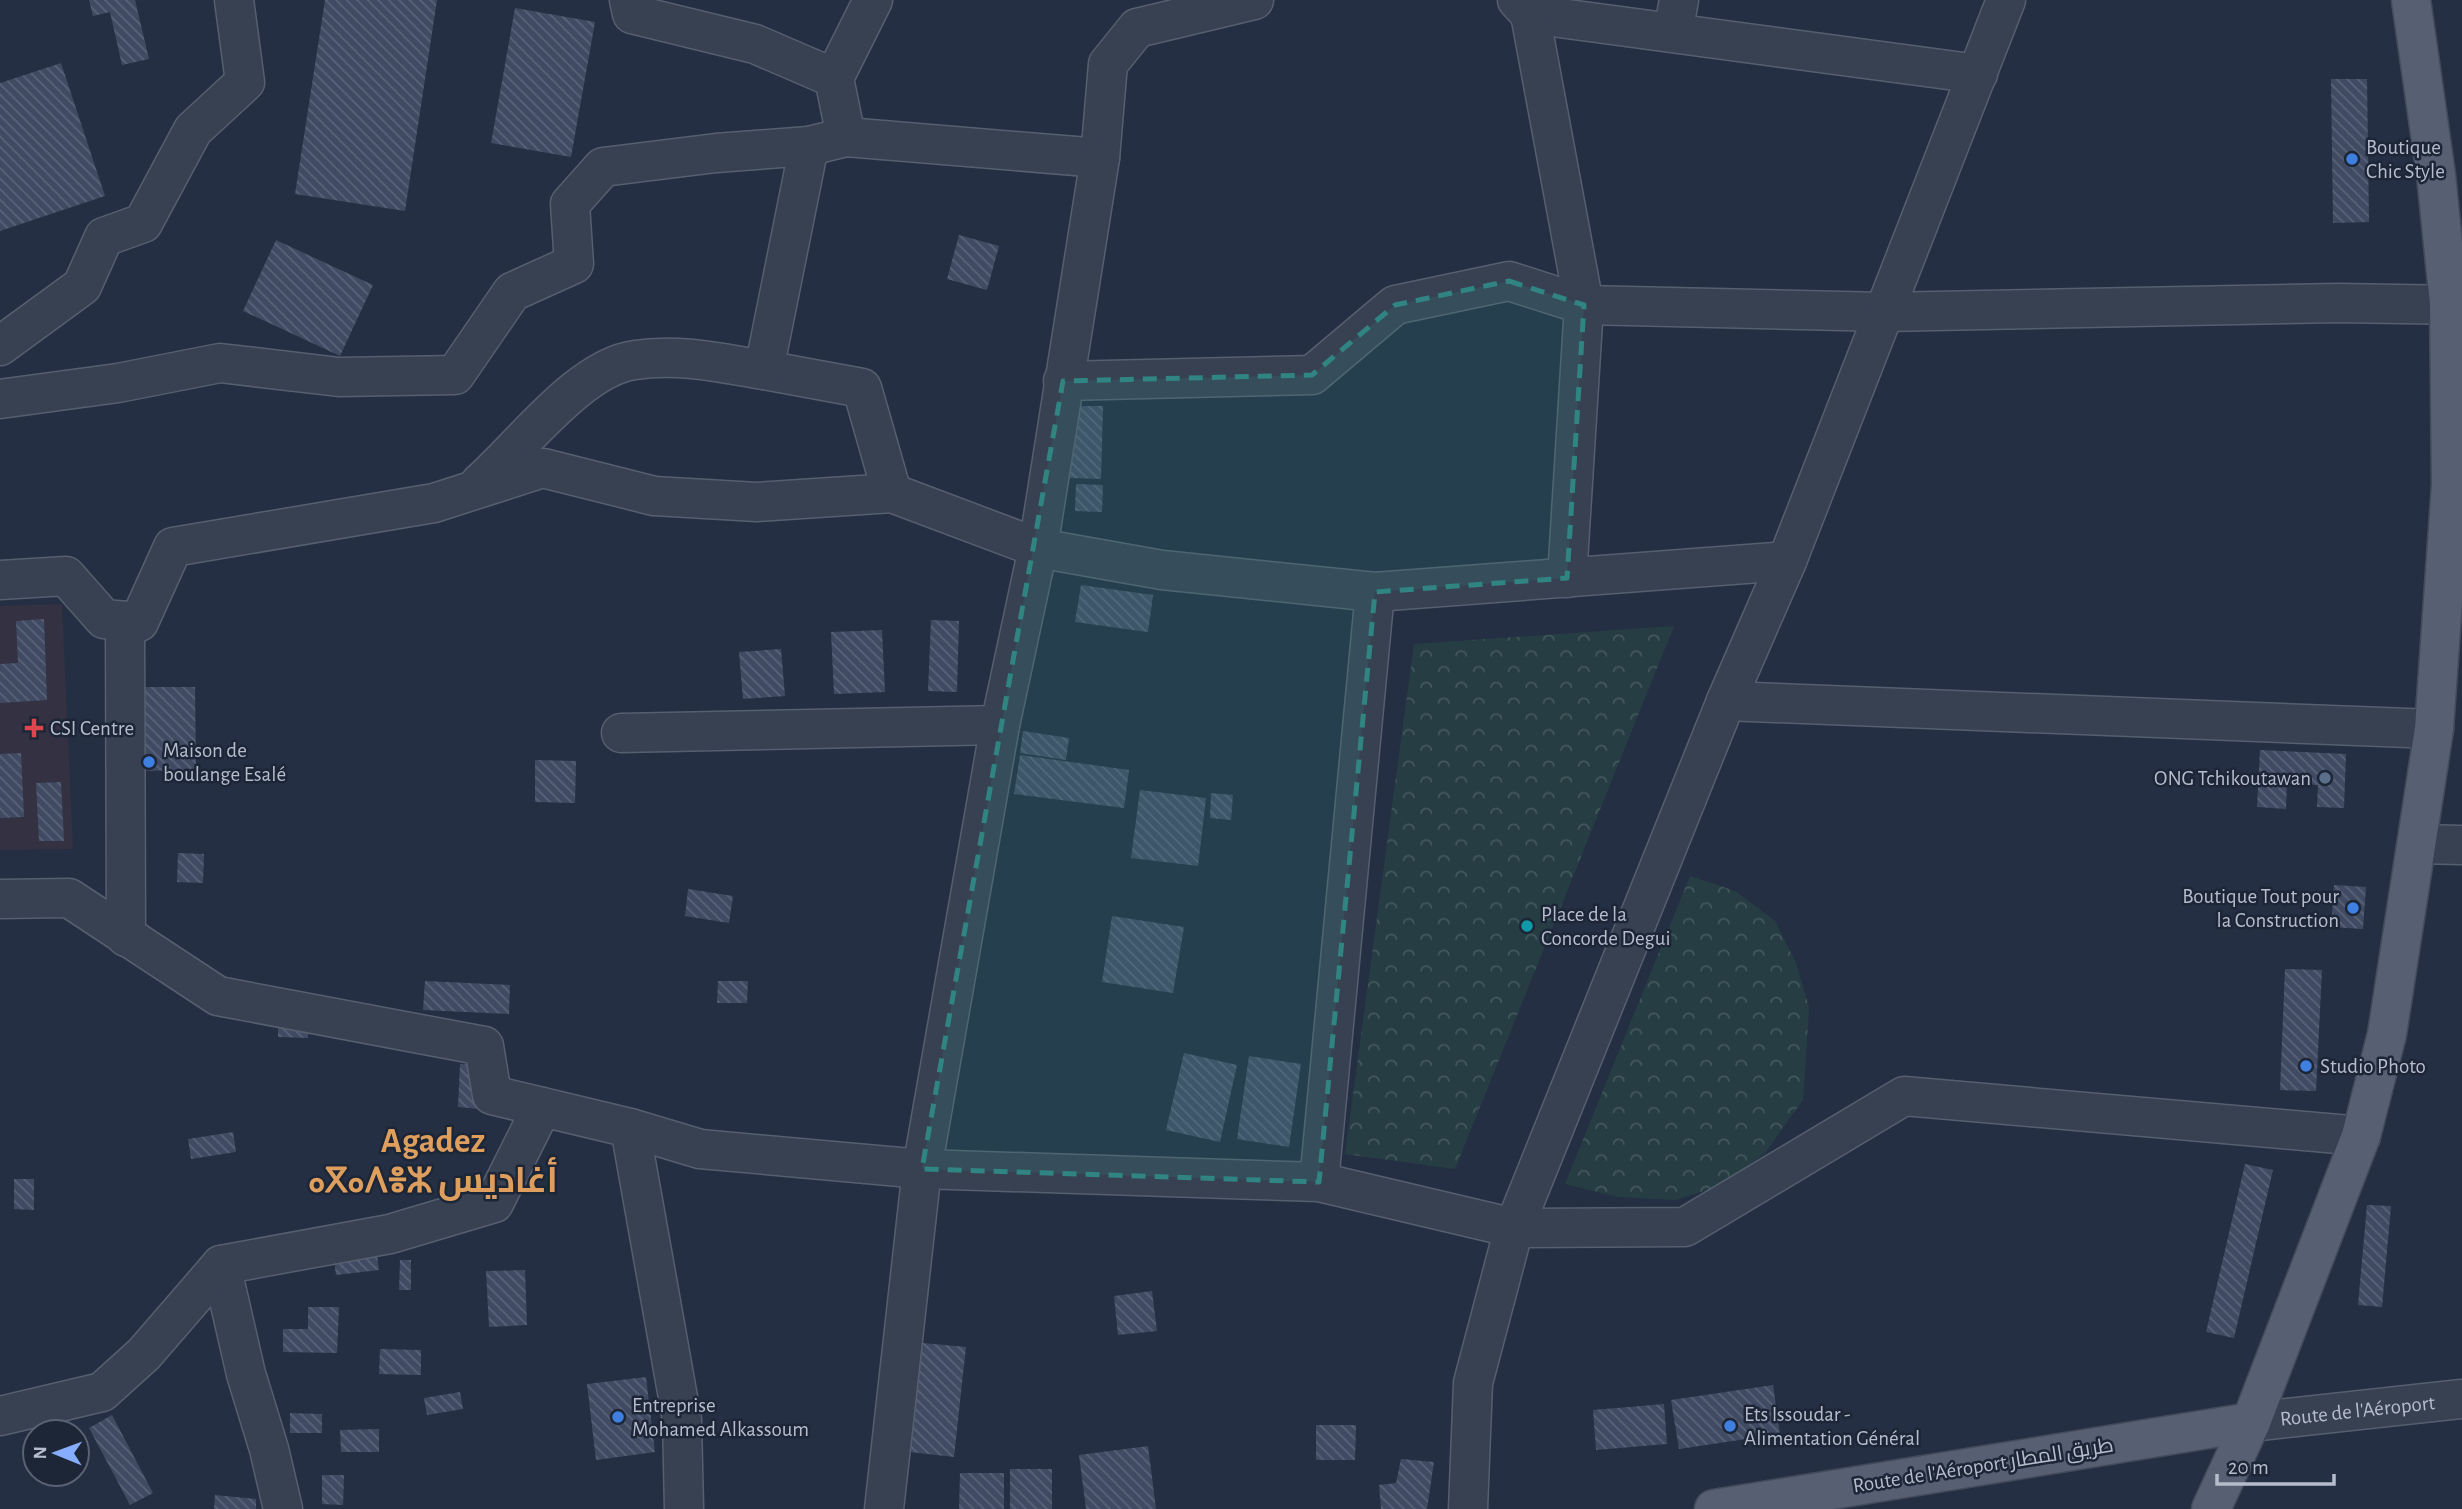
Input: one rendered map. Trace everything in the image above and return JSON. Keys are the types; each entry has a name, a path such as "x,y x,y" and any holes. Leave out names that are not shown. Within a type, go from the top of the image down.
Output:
{"main road":[{"path":"2211,1509 2251,1422 2361,1136 2387,1034 2434,729 2451,485 2455,304 2411,0"},
{"name":"Route de l'Aéroport طريق المطار","path":"1714,1509 2251,1422"}],"street":[{"path":"0,346 82,286 104,237 143,223 193,130 245,82 234,0"},
{"path":"629,0 632,14 755,44 834,78"},
{"path":"846,137 834,78 873,0"},
{"path":"884,1509 922,1170 1000,724 1038,548 1100,158 1108,64 1137,28 1254,0"},
{"path":"1468,1509 1473,1383 1514,1227 1726,701 1787,561 2006,0"},
{"path":"1567,578 1584,305 1523,7 1676,16 1978,74"},
{"path":"0,399 118,383 219,362 339,377 455,375 512,292 574,264 570,204 603,167 716,153 809,146 846,137 1100,158"},
{"path":"764,370 809,146"},
{"path":"1063,381 1312,375 1395,305 1508,281 1584,305 1885,313 2455,304"},
{"path":"470,492 507,459 555,408 594,377 632,360 684,357 862,388 892,493"},
{"path":"0,580 66,576 104,619 139,622 173,548 434,503 542,468 654,496 757,502 892,493 1038,548 1162,570 1375,592 1787,561"},
{"path":"1319,1182 1375,592"},
{"path":"125,621 126,936"},
{"path":"1726,701 2434,729"},
{"path":"621,733 1000,724"},
{"path":"2417,844 2462,845"},
{"path":"0,899 69,898 218,996 484,1046 492,1095 630,1128 700,1149 922,1170 1319,1182 1514,1227 1685,1227 1904,1096 2361,1136"},
{"path":"0,1416 102,1392 144,1354 221,1265 390,1234 494,1203 542,1107"},
{"path":"630,1128 682,1420 684,1509"},
{"path":"221,1265 246,1374 269,1449 283,1509"},
{"name":"Route de l'Aéroport","path":"2251,1422 2462,1399"}],"highlighted area":[{"path":"1509,281 1584,305 1567,578 1375,592 1319,1182 922,1169 1063,381 1312,375 1395,305"}],"shaded area":[{"name":"CSI Centre","path":"62,604 73,849 0,850 0,606"}],"green space":[{"path":"1674,626 1455,1169 1345,1154 1414,644"},
{"path":"1690,876 1735,891 1775,921 1796,963 1809,1007 1803,1100 1765,1153 1723,1185 1675,1200 1618,1197 1565,1184"}],"building":[{"path":"89,0 135,0 149,59 122,65 110,12 93,16"},
{"path":"325,0 437,0 405,211 295,194"},
{"path":"515,8 595,22 571,157 491,143"},
{"path":"61,63 105,196 0,231 0,83"},
{"path":"2331,79 2367,79 2369,222 2333,223"},
{"path":"959,235 999,246 987,290 947,279"},
{"path":"276,240 373,285 340,356 243,311"},
{"path":"1071,406 1103,406 1101,479 1069,478"},
{"path":"1076,484 1103,485 1102,512 1075,511"},
{"path":"1081,585 1153,595 1148,632 1075,622"},
{"path":"44,619 47,700 0,703 0,664 18,663 16,621"},
{"path":"931,620 959,621 957,692 928,691"},
{"path":"882,630 885,692 834,694 831,632"},
{"path":"781,649 785,696 743,699 739,652"},
{"path":"129,687 195,687 196,770 130,771"},
{"path":"1023,731 1069,738 1066,760 1020,753"},
{"path":"2260,750 2346,754 2344,808 2317,807 2318,785 2287,783 2286,809 2257,807"},
{"path":"21,753 24,817 0,818 0,754"},
{"path":"1020,755 1129,770 1124,808 1014,794"},
{"path":"535,760 576,761 575,803 535,802"},
{"path":"61,782 64,841 39,841 36,783"},
{"path":"1140,790 1206,798 1198,866 1131,858"},
{"path":"1211,793 1233,795 1231,820 1210,818"},
{"path":"178,853 204,854 203,883 177,882"},
{"path":"2334,885 2366,887 2363,929 2331,927"},
{"path":"688,889 733,896 729,923 685,916"},
{"path":"1112,916 1184,927 1173,993 1102,982"},
{"path":"2285,969 2322,970 2316,1091 2280,1090"},
{"path":"425,981 510,985 509,1014 423,1010"},
{"path":"718,981 748,981 747,1003 717,1003"},
{"path":"278,1015 309,1016 308,1038 278,1037"},
{"path":"1184,1053 1237,1065 1220,1142 1166,1130"},
{"path":"1249,1056 1301,1064 1289,1147 1237,1139"},
{"path":"460,1064 482,1065 479,1109 458,1107"},
{"path":"233,1132 236,1152 191,1159 188,1139"},
{"path":"2245,1164 2273,1170 2234,1338 2206,1332"},
{"path":"14,1179 34,1179 34,1210 14,1209"},
{"path":"2367,1205 2391,1206 2382,1307 2358,1305"},
{"path":"376,1247 379,1270 336,1275 333,1252"},
{"path":"400,1260 411,1260 411,1290 399,1290"},
{"path":"525,1270 527,1325 489,1327 486,1271"},
{"path":"1152,1291 1157,1331 1118,1335 1114,1296"},
{"path":"308,1307 339,1307 337,1353 283,1352 283,1329 308,1329"},
{"path":"913,1342 966,1347 954,1457 901,1451"},
{"path":"380,1349 421,1350 421,1375 379,1374"},
{"path":"646,1377 655,1452 596,1460 587,1384"},
{"path":"1773,1385 1780,1434 1679,1449 1671,1400"},
{"path":"460,1392 463,1409 427,1415 424,1398"},
{"path":"1664,1404 1667,1444 1596,1450 1593,1410"},
{"path":"290,1413 322,1414 322,1433 290,1433"},
{"path":"112,1415 153,1493 130,1505 91,1432 91,1427"},
{"path":"1316,1425 1356,1425 1355,1460 1316,1460"},
{"path":"379,1429 379,1452 341,1452 340,1430"},
{"path":"1148,1446 1156,1509 1086,1509 1079,1455"},
{"path":"1401,1459 1434,1462 1427,1509 1381,1509 1379,1485 1396,1483"},
{"path":"1010,1469 1052,1469 1052,1509 1010,1509"},
{"path":"960,1473 1004,1473 1004,1509 959,1509"},
{"path":"322,1475 344,1475 343,1505 322,1504"},
{"path":"215,1495 256,1499 256,1509 214,1509"}],"place":[{"name":"Boutique Chic Style","path":"2352,159"},
{"name":"CSI Centre","path":"34,728"},
{"name":"Maison de boulange Esalé","path":"149,762"},
{"name":"ONG Tchikoutawan","path":"2325,778"},
{"name":"Boutique Tout pour la Construction","path":"2353,908"},
{"name":"Place de la Concorde Degui","path":"1527,926"},
{"name":"Studio Photo","path":"2306,1066"},
{"name":"Entreprise Mohamed Alkassoum","path":"618,1417"},
{"name":"Ets Issoudar - Alimentation Général","path":"1730,1426"}],"district":[{"name":"Agadez ⴰⴳⴰⴷⴻⵣ أغاديس","path":"433,1160"}]}
